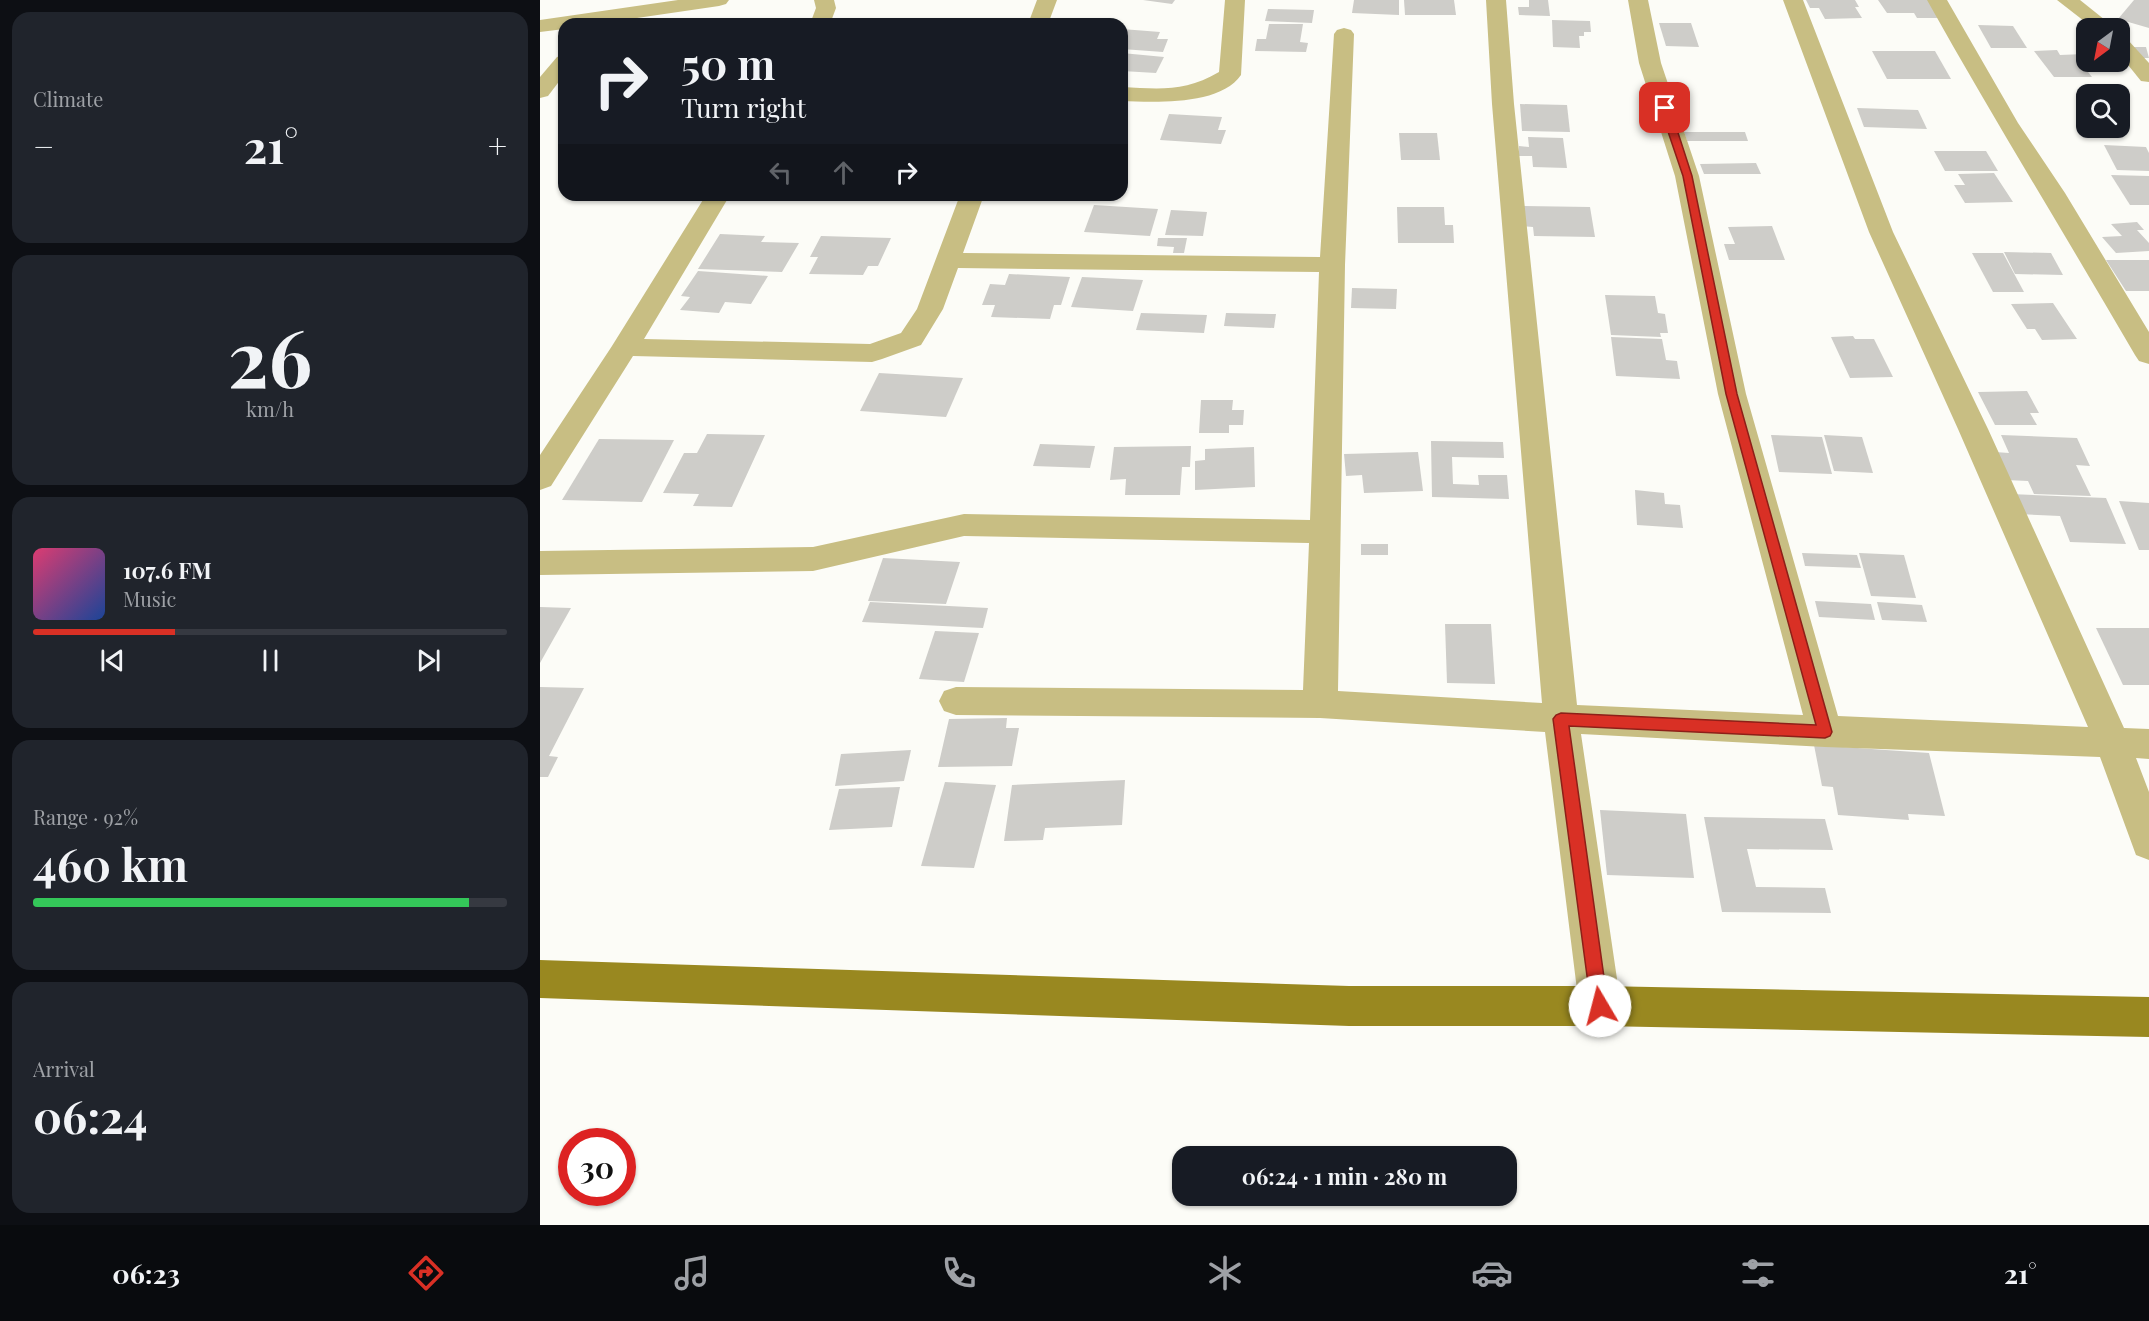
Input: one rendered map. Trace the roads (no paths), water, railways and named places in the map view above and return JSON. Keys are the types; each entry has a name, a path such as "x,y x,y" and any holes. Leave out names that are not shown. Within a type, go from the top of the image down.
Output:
{"main road":[{"path":"540,980 1349,1006 1600,1006 2149,1017"}],"street":[{"path":"613,18 719,0"},
{"path":"822,18 825,8 824,0"},
{"path":"1040,18 1047,0"},
{"path":"1128,94 1176,96 1208,89 1230,75 1235,0"},
{"path":"1496,0 1503,104 1561,719 1600,1006"},
{"path":"1638,0 1650,63 1688,176 1732,394 1825,732"},
{"path":"1793,0 1881,232 1973,429 2113,744 2149,843"},
{"path":"1937,0 2007,123 2053,193 2149,356"},
{"path":"2067,0 2091,18"},
{"path":"540,26 558,24"},
{"path":"1320,704 1332,265 1344,34"},
{"path":"2130,54 2149,76"},
{"path":"540,91 558,68"},
{"path":"540,479 625,347 714,201"},
{"path":"625,347 872,352 911,339 930,309 970,201"},
{"path":"948,260 1332,265"},
{"path":"540,563 813,559 964,525 1324,532"},
{"path":"956,701 1320,704 1825,732 2149,744"}]}
